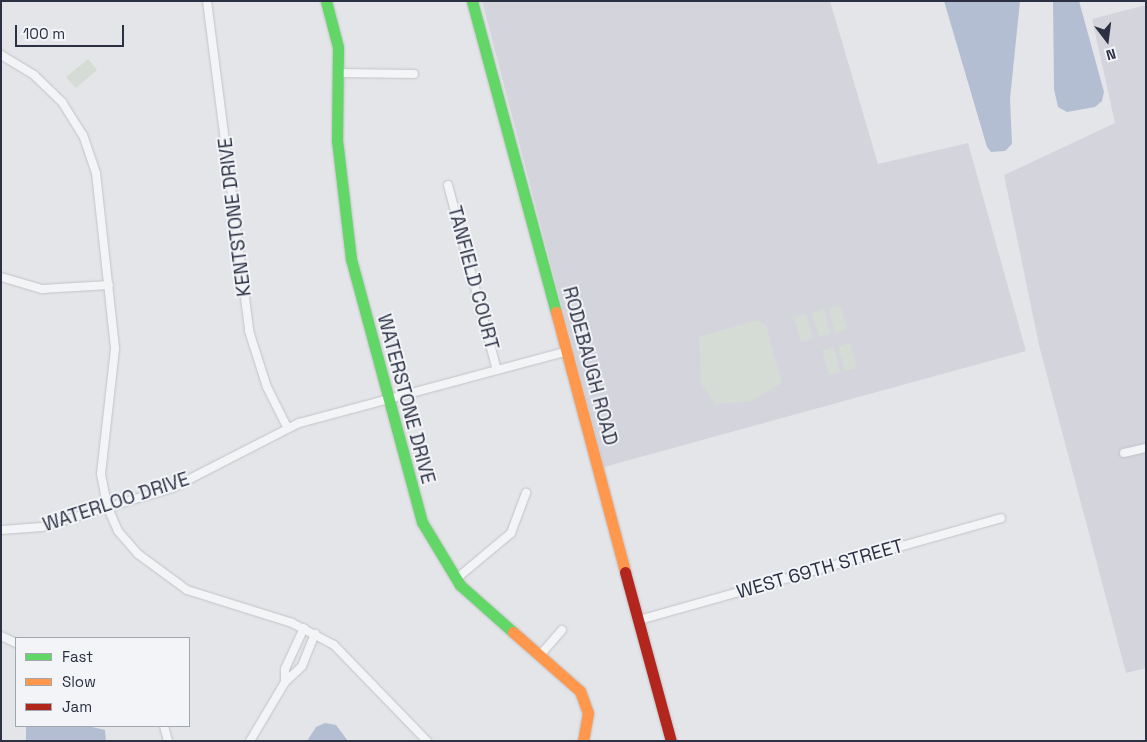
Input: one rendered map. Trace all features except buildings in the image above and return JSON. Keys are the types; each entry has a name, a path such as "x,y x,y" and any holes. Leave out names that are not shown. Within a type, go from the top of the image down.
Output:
{"street":[{"name":"KENTSTONE DRIVE","path":"207,1 249,331 267,387 287,427"},
{"name":"WATERSTONE DRIVE","path":"326,1 337,40 337,140 351,259 422,522 456,579 541,654 582,694 588,717 583,741"},
{"name":"RODEBAUGH ROAD","path":"472,1 568,351 671,741"},
{"path":"1,55 47,87 85,141 98,184 115,364 102,464 107,506 128,544 175,583 215,603 304,628 315,634 356,663 427,741"},
{"path":"338,73 414,74"},
{"name":"TANFIELD COURT","path":"448,185 497,370"},
{"path":"1,276 42,289 109,285"},
{"name":"WATERLOO DRIVE","path":"1,530 42,527 192,479 287,427 568,351"},
{"path":"1124,454 1146,448"},
{"path":"456,579 512,533 526,493"},
{"name":"WEST 69TH STREET","path":"639,620 1001,518"},
{"path":"285,682 285,669 304,628"},
{"path":"541,654 562,630"},
{"path":"250,741 285,682 302,666 315,634"},
{"path":"1,636 15,643"},
{"path":"164,727 168,741"}],"shaded area":[{"path":"482,1 830,1 878,164 968,143 1026,351 604,467"},
{"path":"1146,5 1146,668 1126,673 1039,345 1004,175 1115,123 1092,19"},
{"path":"88,59 97,70 76,88 66,77"},
{"path":"840,305 847,330 835,333 829,308"},
{"path":"824,309 830,334 819,337 812,313"},
{"path":"806,314 813,339 801,342 794,317"},
{"path":"757,320 766,325 782,383 750,402 715,404 701,384 699,337"},
{"path":"850,343 857,368 845,371 838,346"},
{"path":"834,347 840,372 829,375 822,350"}],"water":[{"path":"944,1 1020,1 1010,99 1012,144 1005,151 991,152 987,147"},
{"path":"1053,1 1079,1 1104,92 1102,101 1095,107 1067,112 1058,107 1054,89"},
{"path":"325,723 336,725 348,741 307,741 316,727"},
{"path":"26,727 92,727 105,730 106,741 26,741"}],"traffic: fast":[{"path":"326,1 338,47 337,140 351,259 422,522 460,585 513,632"},
{"path":"472,1 556,312"}],"traffic: slow":[{"path":"556,312 625,572"},
{"path":"513,632 580,691 588,713 583,741"}],"traffic: jam":[{"path":"625,572 671,741"}]}
